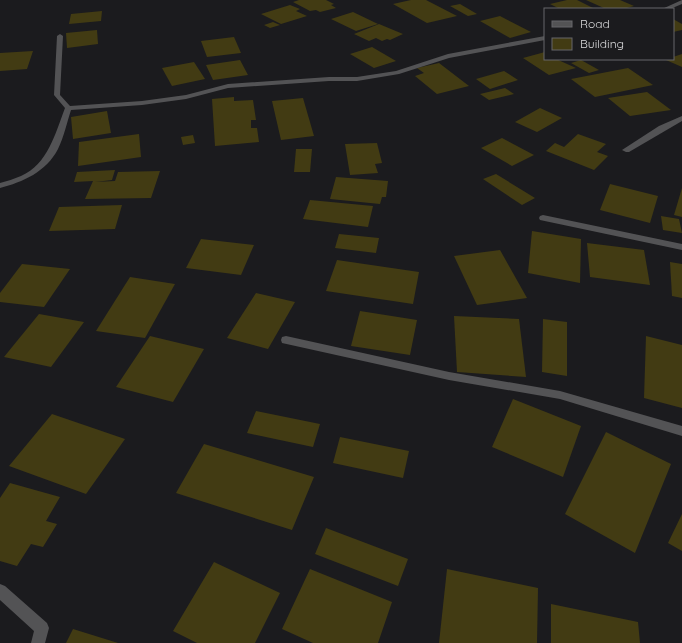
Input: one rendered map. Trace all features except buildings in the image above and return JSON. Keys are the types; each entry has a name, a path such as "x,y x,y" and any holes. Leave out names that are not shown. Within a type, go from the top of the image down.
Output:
{"street":[{"path":"667,8 682,2"},
{"path":"60,36 57,95 68,108"},
{"path":"68,108 142,103 186,97 228,86 329,79 357,79 397,73 448,56 544,38"},
{"path":"0,186 24,178 38,169 54,149 68,108"},
{"path":"626,150 662,128 682,118"},
{"path":"542,218 682,247"},
{"path":"286,340 449,376 560,395 682,431"},
{"path":"0,592 42,628 38,643"}]}
